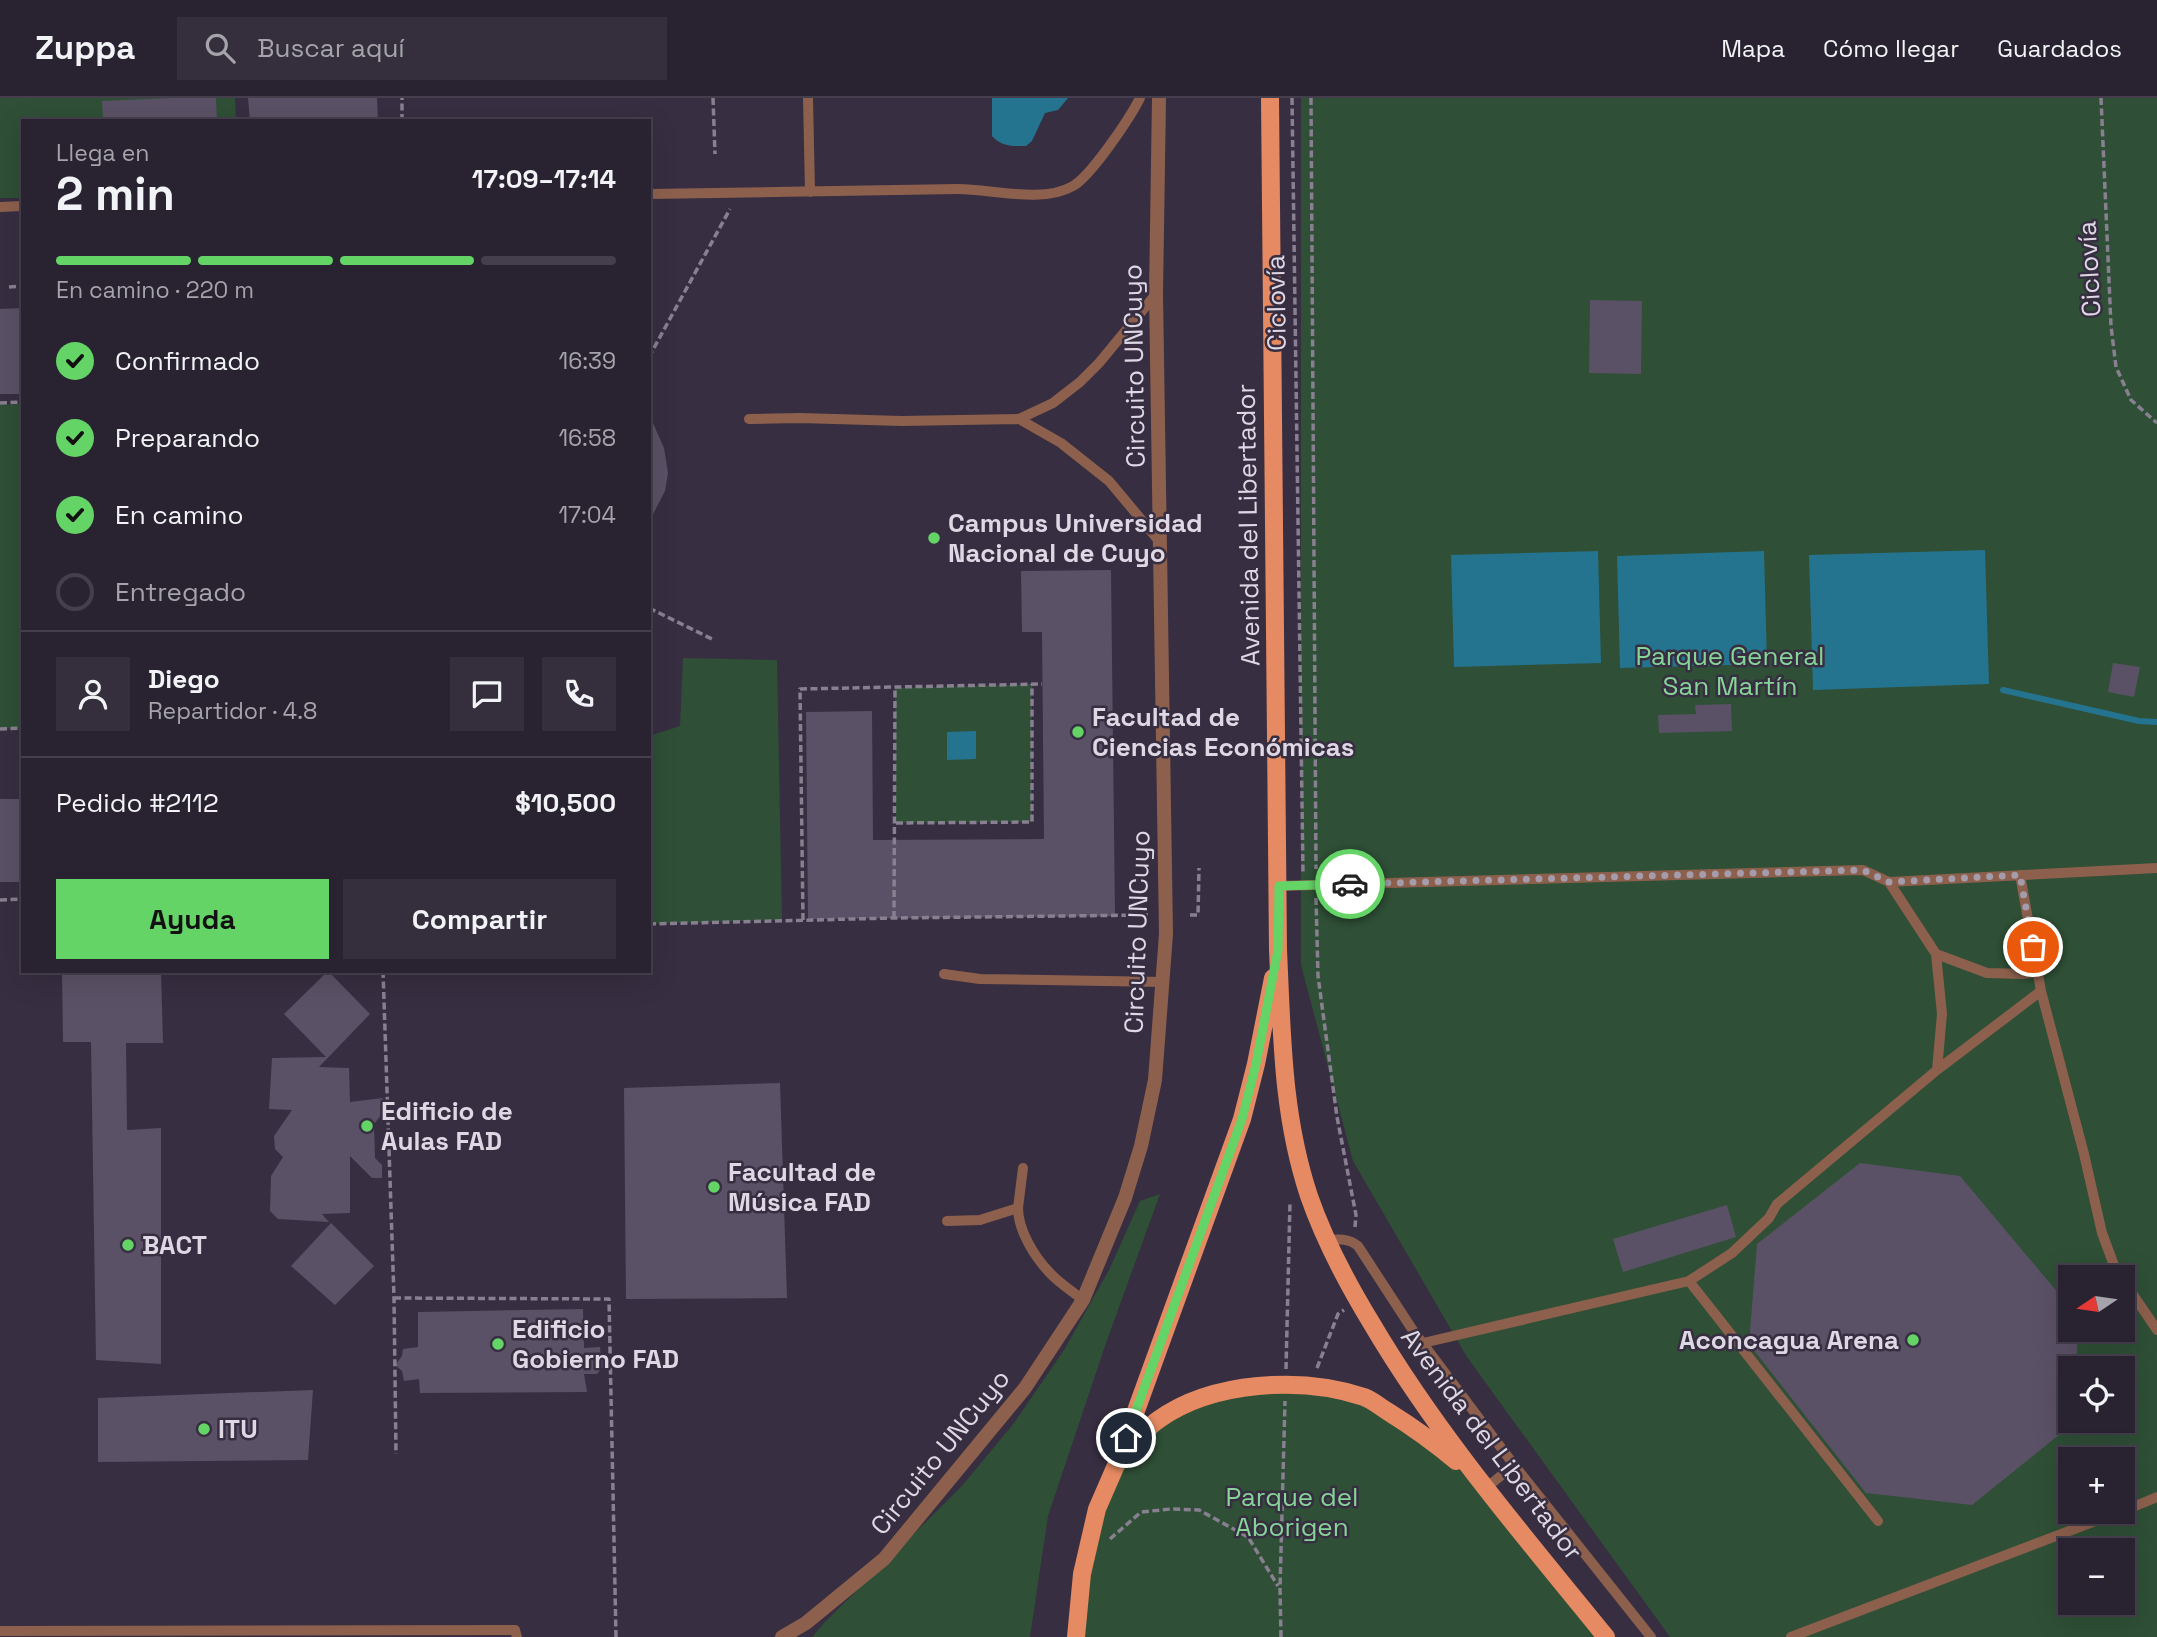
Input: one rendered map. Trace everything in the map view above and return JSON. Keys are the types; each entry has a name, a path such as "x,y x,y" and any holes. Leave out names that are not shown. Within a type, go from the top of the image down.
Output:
{"main road":[{"name":"Avenida del Libertador","path":"1270,98 1278,950 1284,1081 1292,1130 1309,1195 1326,1240 1344,1278 1401,1373 1482,1483 1606,1637"},
{"name":"Avenida del Libertador","path":"1076,1637 1082,1574 1097,1509 1117,1462 1242,1119 1256,1064 1278,950"},
{"path":"1117,1462 1157,1420 1179,1409 1205,1397 1230,1391 1285,1384 1325,1387 1366,1398 1437,1445 1482,1483"}],"street":[{"name":"Circuito UNCuyo","path":"782,1637 806,1623 884,1559 1025,1388 1083,1300 1125,1198 1141,1146 1155,1080 1166,934 1156,294 1159,98"}],"lane":[{"path":"808,98 810,192"},
{"path":"651,194 962,189 1047,195 1074,186 1096,163 1140,98"},
{"path":"0,207 21,206"},
{"path":"749,419 1019,419 1053,403 1080,383 1156,294"},
{"path":"1019,419 1061,443 1109,481 1161,543"},
{"path":"1279,886 1863,870 1889,882 2157,868"},
{"path":"2020,875 2041,991 2102,1233 2114,1265"},
{"path":"1889,882 1936,954 1942,1014 1937,1070"},
{"path":"1936,954 1986,973 2037,972"},
{"path":"944,974 980,979 1164,982"},
{"path":"1423,1343 1689,1282 1732,1253 1769,1218 1777,1204 1937,1070 2041,991"},
{"path":"1023,1168 1018,1219 1033,1251 1049,1272 1083,1300"},
{"path":"947,1220 980,1220 1018,1208"},
{"path":"1326,1240 1353,1241 1423,1343 1514,1465 1651,1637"},
{"path":"1689,1282 1878,1521"},
{"path":"2135,1298 2157,1330"},
{"path":"1482,1483 1514,1465"},
{"path":"2135,1506 2157,1497"},
{"path":"1791,1637 2087,1524"},
{"path":"0,1631 515,1630 517,1637"}],"path":[{"path":"402,98 402,119"},
{"path":"713,98 715,154"},
{"name":"Ciclovía","path":"1292,98 1303,885"},
{"path":"1311,98 1318,976 1337,1117 1356,1215 1353,1241"},
{"name":"Ciclovía","path":"2101,98 2111,326 2116,367 2131,400 2157,423"},
{"path":"651,353 739,193"},
{"path":"9,287 21,286"},
{"path":"0,403 21,402"},
{"path":"651,609 714,640"},
{"path":"896,823 1032,822 1032,684"},
{"path":"803,920 800,689 1042,684"},
{"path":"894,918 895,688"},
{"path":"0,729 21,728"},
{"path":"1190,915 1198,915 1199,867"},
{"path":"0,900 21,899"},
{"path":"651,924 1148,915"},
{"path":"383,973 394,1298 396,1454"},
{"path":"394,1298 609,1298 616,1637"},
{"path":"1317,1371 1338,1314 1358,1301"},
{"path":"1109,1539 1141,1512 1199,1510 1248,1536 1279,1588"}],"green space":[{"path":"0,98 235,98 236,119 21,119 21,198 0,198"},
{"name":"Parque General San Martín","path":"1301,98 2157,98 2157,1637 1670,1637 1467,1357 1353,1161 1301,965"},
{"path":"21,404 21,728 0,729 0,405"},
{"path":"683,658 777,660 782,920 651,924 651,735 680,726"},
{"path":"1032,684 1032,822 896,823 895,688"},
{"path":"1160,1194 1048,1516 1030,1637 812,1637 962,1486 1014,1423 1064,1350 1109,1270 1140,1201"},
{"name":"Parque del Aborigen","path":"1285,1384 1366,1398 1477,1478 1606,1637 1076,1637 1082,1574 1117,1463 1179,1409"}],"water":[{"path":"992,98 1068,98 1058,110 1045,113 1032,141 1026,146 1012,146 1003,144 992,136"},
{"path":"1985,550 1989,684 1813,690 1809,555"},
{"path":"1598,551 1601,663 1454,667 1451,555"},
{"path":"1764,551 1767,664 1620,668 1617,556"},
{"path":"976,731 976,759 947,760 947,732"}],"building":[{"path":"216,98 217,119 103,119 102,101"},
{"path":"248,98 377,98 378,119 250,119"},
{"path":"1590,300 1642,301 1641,374 1589,373"},
{"path":"21,308 21,394 0,394 0,309"},
{"path":"651,419 664,448 668,473 665,491 651,518"},
{"name":"Facultad de Ciencias Económicas","path":"1111,570 1115,916 808,919 806,712 872,711 873,840 1044,839 1042,632 1022,632 1021,571"},
{"path":"2113,663 2140,667 2134,697 2108,692"},
{"path":"1731,704 1732,731 1659,733 1658,715 1696,714 1695,705"},
{"path":"0,799 21,799 21,882 0,882"},
{"name":"BACT","path":"62,973 161,973 163,1043 126,1043 127,1130 161,1128 161,1364 96,1360 91,1042 63,1042"},
{"path":"326,973 330,973 370,1014 319,1067 349,1068 350,1102 383,1098 382,1114 374,1124 375,1158 382,1165 382,1178 372,1178 350,1156 350,1213 322,1214 329,1222 278,1219 270,1211 271,1176 283,1157 275,1149 274,1136 292,1110 269,1109 272,1058 326,1057 284,1014"},
{"path":"780,1083 787,1298 626,1299 624,1088"},
{"name":"Aconcagua Arena","path":"1860,1163 1960,1176 2058,1293 2058,1342 2077,1342 2077,1356 2058,1356 2058,1433 2061,1433 1972,1505 1866,1493 1749,1344 1757,1244"},
{"path":"1727,1205 1736,1237 1623,1272 1613,1239"},
{"path":"331,1223 374,1266 335,1305 291,1266"},
{"path":"583,1309 584,1348 600,1347 601,1357 608,1361 597,1374 584,1374 587,1392 420,1393 419,1379 404,1381 402,1371 395,1365 402,1356 403,1349 418,1347 418,1312"},
{"name":"ITU","path":"313,1390 308,1460 98,1462 98,1398"}],"waterway":[{"path":"2003,690 2139,721 2157,722"}],"way so far":[{"path":"1350,884 1863,870 1889,882 2020,875 2033,947"}],"place":[{"name":"Campus Universidad Nacional de Cuyo","path":"934,538"},
{"name":"Facultad de Ciencias Económicas","path":"1078,732"},
{"name":"Edificio de Aulas FAD","path":"367,1126"},
{"name":"Facultad de Música FAD","path":"714,1187"},
{"name":"BACT","path":"128,1245"},
{"name":"Aconcagua Arena","path":"1913,1340"},
{"name":"Edificio Gobierno FAD","path":"498,1344"},
{"name":"ITU","path":"204,1429"}],"route":[{"path":"1126,1438 1242,1119 1256,1064 1278,950 1279,886 1350,884"}]}
